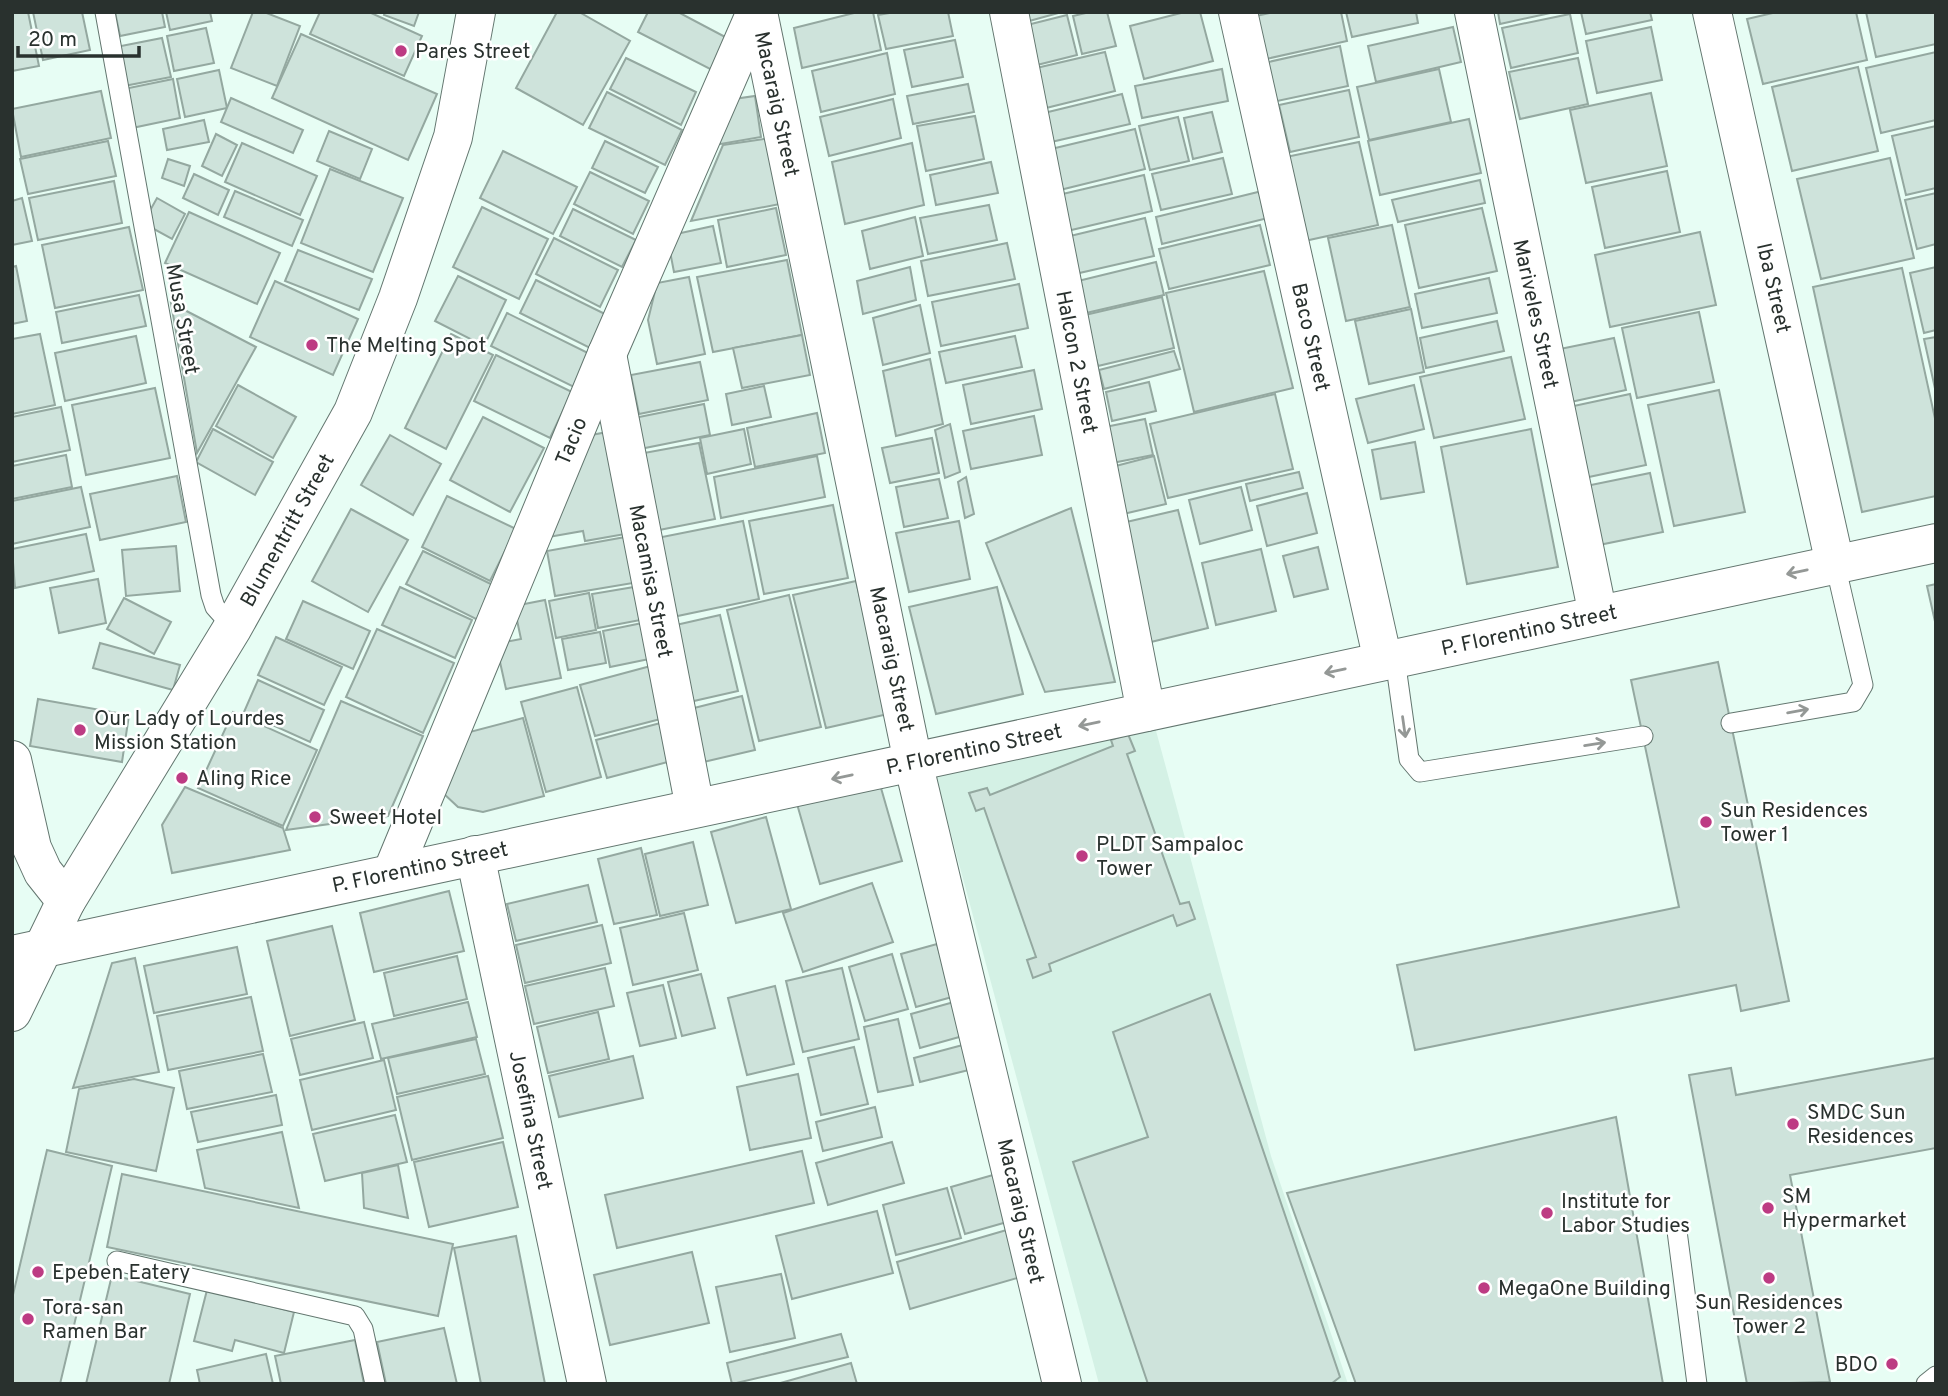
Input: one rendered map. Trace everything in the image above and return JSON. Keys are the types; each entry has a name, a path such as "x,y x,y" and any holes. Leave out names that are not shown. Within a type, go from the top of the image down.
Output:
{"street":[{"name":"Blumentritt Street","path":"12,1012 28,951 66,901 233,627 353,412 398,298 453,137 476,12"},
{"name":"Tacio","path":"392,873 607,354 757,12"},
{"name":"Macaraig Street","path":"757,12 913,762 1062,1384"},
{"name":"Halcon 2 Street","path":"1009,12 1146,712"},
{"name":"Baco Street","path":"1238,12 1389,660"},
{"name":"Mariveles Street","path":"1474,12 1598,615"},
{"name":"Iba Street","path":"1712,12 1846,569"},
{"name":"Macamisa Street","path":"607,354 695,808"},
{"name":"P. Florentino Street","path":"28,951 1598,615 1846,569 1936,543"},
{"path":"12,760 32,848 43,872 66,901"},
{"name":"Josefina Street","path":"475,855 587,1384"}],"lane":[{"name":"Musa Street","path":"105,12 211,595 215,607 233,627"},
{"path":"1731,723 1853,702 1863,685 1846,569"},
{"path":"1389,660 1409,759 1420,772 1643,736"},
{"path":"1677,1231 1697,1384"},
{"path":"117,1261 355,1316 363,1329 375,1384"},
{"path":"1926,1384 1936,1376"}],"shaded area":[{"path":"1155,727 1271,1156 1348,1384 1099,1384 933,767"}],"building":[{"path":"12,12 28,12 39,66 12,71"},
{"path":"33,12 82,12 90,50 43,60"},
{"path":"115,12 162,12 165,27 120,36"},
{"path":"166,12 210,12 212,21 170,30"},
{"path":"253,12 264,12 300,26 277,86 231,68"},
{"path":"320,12 369,12 422,36 404,76 310,34"},
{"path":"385,12 419,12 414,26 384,15"},
{"path":"557,12 579,12 630,41 583,125 516,88"},
{"path":"648,12 678,12 729,39 712,70 638,32"},
{"path":"858,12 873,12 881,50 802,68 794,28"},
{"path":"895,12 948,12 953,36 886,49 878,15"},
{"path":"1019,12 1062,12 1022,23"},
{"path":"1107,12 1116,46 1082,54 1073,16"},
{"path":"1185,12 1200,12 1213,61 1144,79 1130,26"},
{"path":"1274,12 1341,12 1347,41 1266,59 1256,16"},
{"path":"1346,12 1416,12 1418,23 1352,37"},
{"path":"1498,12 1555,12 1500,24"},
{"path":"1581,12 1650,12 1652,20 1586,34"},
{"path":"1777,12 1856,12 1867,60 1763,84 1747,19"},
{"path":"1866,12 1936,12 1936,44 1876,57"},
{"path":"1570,14 1578,53 1511,68 1502,28"},
{"path":"1067,15 1077,55 1029,67 1019,27"},
{"path":"1453,27 1461,62 1376,82 1368,46"},
{"path":"1651,27 1662,80 1597,93 1586,41"},
{"path":"206,28 214,63 174,71 167,36"},
{"path":"301,34 437,94 408,160 272,98"},
{"path":"162,38 171,77 124,86 116,47"},
{"path":"955,40 963,77 912,87 904,50"},
{"path":"1340,46 1348,86 1263,104 1255,65"},
{"path":"1105,52 1115,91 1042,109 1032,69"},
{"path":"1936,52 1936,120 1881,133 1866,68"},
{"path":"887,53 895,94 821,112 812,71"},
{"path":"626,58 696,92 681,125 610,89"},
{"path":"1578,58 1588,104 1520,119 1509,72"},
{"path":"1858,67 1878,151 1792,171 1772,87"},
{"path":"1222,69 1228,101 1142,118 1135,86"},
{"path":"1439,69 1451,122 1369,140 1357,87"},
{"path":"219,70 227,108 185,117 177,79"},
{"path":"173,79 180,118 132,128 124,89"},
{"path":"968,84 974,112 913,124 907,96"},
{"path":"1349,90 1359,137 1290,152 1279,105"},
{"path":"101,91 111,138 21,157 12,109"},
{"path":"607,92 682,130 665,165 589,128"},
{"path":"1651,93 1667,166 1586,183 1570,110"},
{"path":"1122,94 1130,124 1051,142 1044,113"},
{"path":"755,96 761,137 709,146 734,99"},
{"path":"231,98 303,130 293,153 221,122"},
{"path":"893,99 901,138 829,156 820,117"},
{"path":"1212,112 1222,152 1193,159 1184,118"},
{"path":"975,116 984,159 926,171 917,126"},
{"path":"1178,117 1189,161 1150,170 1139,126"},
{"path":"1469,119 1481,173 1380,195 1368,141"},
{"path":"204,120 209,142 167,150 163,129"},
{"path":"1936,126 1936,188 1906,195 1892,136"},
{"path":"1135,129 1145,169 1060,190 1051,149"},
{"path":"329,131 372,149 360,179 317,161"},
{"path":"216,134 237,145 222,176 202,166"},
{"path":"771,138 780,204 691,221 723,145"},
{"path":"108,141 116,176 28,194 20,159"},
{"path":"605,141 658,167 645,193 592,168"},
{"path":"1359,142 1378,225 1300,242 1281,158"},
{"path":"242,143 317,176 300,215 225,182"},
{"path":"912,143 924,205 845,224 832,162"},
{"path":"503,151 577,187 553,234 480,198"},
{"path":"1223,158 1232,194 1161,210 1152,174"},
{"path":"1890,158 1914,258 1821,279 1797,179"},
{"path":"168,159 190,166 184,186 162,178"},
{"path":"991,162 998,193 936,205 930,175"},
{"path":"330,169 403,198 373,272 301,243"},
{"path":"1667,171 1680,232 1605,248 1592,187"},
{"path":"590,172 649,201 633,234 574,204"},
{"path":"194,174 229,190 218,215 183,198"},
{"path":"1144,175 1152,211 1063,232 1054,196"},
{"path":"1480,180 1485,203 1398,222 1392,200"},
{"path":"114,181 122,223 38,240 29,198"},
{"path":"235,191 303,220 292,246 224,217"},
{"path":"1262,191 1268,218 1162,244 1156,217"},
{"path":"1936,193 1936,244 1917,249 1905,200"},
{"path":"22,198 32,241 12,245 12,201"},
{"path":"157,198 185,214 172,239 143,223"},
{"path":"989,205 997,240 928,254 920,218"},
{"path":"482,207 548,239 519,299 453,267"},
{"path":"776,208 786,255 727,267 718,220"},
{"path":"1482,208 1497,271 1419,288 1405,225"},
{"path":"573,209 636,240 622,267 560,236"},
{"path":"189,212 280,253 257,304 165,263"},
{"path":"915,217 923,256 870,269 862,231"},
{"path":"1145,218 1154,256 1075,274 1066,237"},
{"path":"1260,225 1270,265 1169,289 1159,249"},
{"path":"1392,225 1410,307 1346,321 1328,238"},
{"path":"713,226 721,263 674,272 667,236"},
{"path":"129,227 143,290 55,308 42,245"},
{"path":"1700,232 1716,305 1610,327 1595,255"},
{"path":"554,238 618,270 600,307 536,274"},
{"path":"1007,243 1015,279 928,296 921,261"},
{"path":"298,250 372,279 359,310 285,281"},
{"path":"787,260 802,335 713,352 697,277"},
{"path":"1156,262 1164,295 1086,313 1078,281"},
{"path":"16,266 27,321 12,324 12,267"},
{"path":"910,267 916,300 863,314 857,281"},
{"path":"1936,267 1936,330 1924,333 1910,273"},
{"path":"1902,268 1936,423 1936,496 1862,512 1813,287"},
{"path":"1264,271 1293,388 1194,412 1166,293"},
{"path":"458,276 506,300 484,346 435,321"},
{"path":"689,277 705,354 657,364 648,320 657,283"},
{"path":"1489,278 1497,313 1422,328 1415,294"},
{"path":"536,280 607,315 590,348 520,313"},
{"path":"275,281 358,319 333,375 250,337"},
{"path":"1019,284 1028,328 941,346 932,302"},
{"path":"139,295 146,326 62,343 56,312"},
{"path":"1162,297 1174,348 1098,366 1085,315"},
{"path":"171,303 256,347 197,453"},
{"path":"920,305 930,353 883,365 873,318"},
{"path":"1411,309 1424,372 1369,384 1355,321"},
{"path":"1699,312 1714,382 1637,398 1622,328"},
{"path":"507,313 594,356 578,389 491,346"},
{"path":"1497,321 1504,351 1426,368 1420,338"},
{"path":"40,334 55,405 12,414 12,339"},
{"path":"451,334 493,355 446,449 405,428"},
{"path":"802,335 810,375 742,388 733,348"},
{"path":"136,336 146,383 65,401 55,353"},
{"path":"1015,336 1022,367 946,383 939,352"},
{"path":"1936,337 1936,393 1924,339"},
{"path":"1614,338 1626,390 1566,403 1555,350"},
{"path":"1174,351 1180,369 1104,389 1099,370"},
{"path":"496,355 572,392 550,438 474,401"},
{"path":"1511,357 1525,419 1434,438 1420,377"},
{"path":"930,359 943,424 896,436 883,371"},
{"path":"700,362 708,400 639,414 631,375"},
{"path":"1034,370 1042,409 971,424 963,385"},
{"path":"1149,382 1156,411 1112,421 1106,392"},
{"path":"238,385 296,417 273,458 216,426"},
{"path":"1414,385 1424,429 1368,443 1356,399"},
{"path":"764,386 771,417 732,425 726,394"},
{"path":"155,388 170,458 86,475 72,405"},
{"path":"1719,390 1745,512 1674,526 1648,405"},
{"path":"1275,394 1293,469 1168,498 1150,424"},
{"path":"1630,394 1646,465 1584,478 1569,407"},
{"path":"704,404 710,435 630,451 624,420"},
{"path":"61,407 70,450 12,462 12,417"},
{"path":"817,413 825,453 755,467 747,428"},
{"path":"1034,416 1042,455 971,469 963,431"},
{"path":"483,417 544,448 510,512 450,480"},
{"path":"1145,419 1153,455 1102,465 1095,429"},
{"path":"950,424 960,472 945,478 935,430"},
{"path":"213,429 273,462 255,495 196,462"},
{"path":"744,429 751,464 707,474 700,438"},
{"path":"1531,429 1558,567 1467,584 1441,447"},
{"path":"613,431 631,533 585,541 583,531 543,538 586,436"},
{"path":"390,435 441,464 413,515 361,485"},
{"path":"932,438 939,473 890,483 882,448"},
{"path":"1415,442 1424,492 1381,499 1372,450"},
{"path":"699,443 715,519 649,532 633,455"},
{"path":"66,455 72,487 12,499 12,466"},
{"path":"817,456 825,497 721,518 714,477"},
{"path":"1154,456 1166,504 1119,515 1108,468"},
{"path":"1299,472 1303,488 1250,501 1246,484"},
{"path":"1650,473 1663,532 1599,545 1586,486"},
{"path":"177,476 186,522 100,540 90,494"},
{"path":"966,477 974,514 965,518 958,482"},
{"path":"939,479 948,518 904,527 896,487"},
{"path":"81,487 90,527 12,544 12,501"},
{"path":"1241,487 1252,530 1200,544 1189,500"},
{"path":"1307,493 1317,533 1267,546 1257,506"},
{"path":"447,496 516,529 490,581 422,547"},
{"path":"833,505 848,578 764,594 749,521"},
{"path":"1071,508 1115,682 1045,692 986,543"},
{"path":"351,509 408,540 368,612 312,581"},
{"path":"1178,510 1208,628 1151,642 1122,523"},
{"path":"743,521 759,599 668,618 652,539"},
{"path":"959,521 970,579 909,592 896,533"},
{"path":"86,534 94,571 15,588 12,549"},
{"path":"631,536 639,582 555,596 547,551"},
{"path":"176,546 180,591 126,596 122,550"},
{"path":"1318,547 1328,589 1294,597 1283,556"},
{"path":"1261,549 1276,611 1216,625 1202,563"},
{"path":"423,551 495,586 478,620 406,584"},
{"path":"98,579 106,623 59,633 50,588"},
{"path":"856,581 888,714 826,728 793,595"},
{"path":"1936,584 1936,626 1927,586"},
{"path":"646,585 651,618 598,628 592,594"},
{"path":"400,587 472,620 455,658 382,625"},
{"path":"997,587 1023,694 936,714 909,607"},
{"path":"589,593 596,630 556,638 549,601"},
{"path":"789,595 821,727 759,741 727,610"},
{"path":"124,598 171,622 154,654 107,629"},
{"path":"545,600 561,678 506,689 496,644 521,639 514,606"},
{"path":"303,601 370,631 353,669 286,639"},
{"path":"720,615 738,691 685,703 667,627"},
{"path":"652,621 659,657 610,667 603,631"},
{"path":"377,629 454,663 423,733 346,697"},
{"path":"600,632 606,663 568,670 562,639"},
{"path":"276,637 342,667 324,705 258,675"},
{"path":"100,643 180,665 173,690 93,668"},
{"name":"Sun Residences Tower 1","path":"1718,662 1789,1001 1741,1011 1736,985 1415,1050 1397,965 1679,907 1631,680"},
{"path":"658,664 672,716 595,736 580,685"},
{"path":"258,680 324,710 310,742 244,712"},
{"path":"577,687 601,777 546,792 521,702"},
{"path":"742,696 755,750 695,764 682,711"},
{"name":"Our Lady of Lourdes Mission Station","path":"38,699 129,715 122,762 30,746"},
{"path":"341,701 423,736 388,816 286,830"},
{"path":"233,712 317,750 283,826 198,788"},
{"path":"523,718 544,796 483,812 458,807 443,793 462,734"},
{"path":"668,721 679,759 607,778 596,740"},
{"name":"PLDT Sampaloc Tower","path":"1128,734 1135,751 1127,754 1180,904 1189,902 1195,919 1177,926 1173,915 1049,964 1051,971 1033,978 1027,960 1036,957 984,808 976,811 969,793 987,788 990,795 1113,746 1111,740"},
{"path":"879,781 902,861 820,884 797,804"},
{"path":"185,787 283,828 290,850 172,873 162,825"},
{"path":"766,817 791,909 736,923 711,832"},
{"path":"693,842 708,905 660,916 645,854"},
{"path":"641,848 657,915 614,924 598,859"},
{"path":"872,883 893,942 803,972 783,913"},
{"path":"588,885 597,922 516,941 507,904"},
{"path":"449,891 464,951 374,972 360,913"},
{"path":"684,913 698,970 633,985 620,928"},
{"path":"602,925 611,963 525,983 516,945"},
{"path":"332,926 355,1020 290,1036 267,941"},
{"path":"937,944 952,997 916,1007 901,954"},
{"path":"237,947 247,994 154,1013 144,966"},
{"path":"892,954 908,1009 865,1021 849,967"},
{"path":"457,956 467,999 394,1016 384,973"},
{"path":"135,958 159,1072 73,1088 112,963"},
{"path":"605,968 614,1006 534,1024 525,986"},
{"path":"842,968 859,1039 803,1052 786,981"},
{"path":"701,974 715,1028 682,1036 668,982"},
{"path":"663,985 676,1038 640,1046 627,993"},
{"path":"775,986 794,1064 747,1075 728,998"},
{"path":"1210,994 1340,1377 1331,1384 1148,1384 1073,1162 1148,1137 1113,1032"},
{"path":"251,997 263,1051 168,1070 157,1016"},
{"path":"961,1000 970,1034 920,1048 911,1014"},
{"path":"468,1002 477,1037 381,1059 372,1024"},
{"path":"598,1012 609,1059 548,1073 537,1027"},
{"path":"898,1019 913,1085 878,1092 864,1027"},
{"path":"364,1022 373,1058 300,1075 291,1039"},
{"path":"476,1039 485,1074 397,1094 388,1058"},
{"path":"974,1042 981,1067 920,1082 914,1058"},
{"path":"854,1047 868,1104 821,1115 808,1058"},
{"path":"263,1054 272,1092 187,1109 179,1071"},
{"path":"633,1056 643,1098 559,1117 549,1076"},
{"name":"Sun Residences Tower 2","path":"1936,1058 1936,1148 1790,1175 1830,1382 1747,1384 1689,1075 1731,1068 1736,1095"},
{"path":"384,1060 396,1110 312,1130 300,1080"},
{"path":"798,1074 811,1138 750,1150 737,1087"},
{"path":"488,1076 503,1138 412,1160 397,1097"},
{"path":"134,1079 174,1088 156,1171 66,1152 79,1089"},
{"path":"276,1095 282,1125 198,1142 191,1112"},
{"path":"875,1107 882,1137 823,1151 816,1122"},
{"path":"395,1115 407,1162 325,1181 313,1134"},
{"name":"MegaOne Building","path":"1616,1117 1663,1384 1356,1384 1287,1193"},
{"path":"282,1132 299,1208 205,1188 197,1150"},
{"path":"503,1142 518,1207 429,1227 414,1162"},
{"path":"892,1142 904,1183 828,1205 816,1163"},
{"path":"47,1150 112,1166 60,1384 12,1384 12,1299"},
{"path":"802,1151 814,1203 617,1248 605,1195"},
{"path":"398,1165 408,1218 364,1208 362,1173"},
{"path":"1000,1173 1014,1220 965,1234 951,1187"},
{"path":"122,1174 453,1244 438,1316 107,1247"},
{"path":"947,1188 961,1238 896,1255 883,1205"},
{"path":"877,1211 893,1273 792,1299 776,1236"},
{"path":"1010,1229 1024,1276 910,1309 897,1262"},
{"path":"516,1236 545,1384 481,1384 454,1248"},
{"path":"692,1252 709,1323 610,1345 594,1275"},
{"path":"781,1274 795,1338 730,1352 716,1287"},
{"path":"112,1275 190,1294 169,1384 86,1384"},
{"path":"207,1290 294,1312 284,1353 235,1340 232,1351 194,1341"},
{"path":"444,1328 457,1384 386,1384 377,1342"},
{"path":"841,1334 848,1357 732,1384 727,1363"},
{"path":"355,1340 364,1384 281,1384 275,1356"},
{"path":"266,1354 273,1384 200,1384 197,1370"},
{"path":"851,1363 857,1384 777,1384"}],"place":[{"name":"Pares Street","path":"401,51"},
{"name":"The Melting Spot","path":"312,345"},
{"name":"Our Lady of Lourdes Mission Station","path":"80,730"},
{"name":"Aling Rice","path":"182,778"},
{"name":"Sweet Hotel","path":"315,817"},
{"name":"Sun Residences Tower 1","path":"1706,822"},
{"name":"PLDT Sampaloc Tower","path":"1082,856"},
{"name":"SMDC Sun Residences","path":"1793,1124"},
{"name":"SM Hypermarket","path":"1768,1208"},
{"name":"Institute for Labor Studies","path":"1547,1213"},
{"name":"Epeben Eatery","path":"38,1272"},
{"name":"Sun Residences Tower 2","path":"1769,1278"},
{"name":"MegaOne Building","path":"1484,1288"},
{"name":"Tora-san Ramen Bar","path":"28,1319"},
{"name":"BDO","path":"1892,1364"}]}
